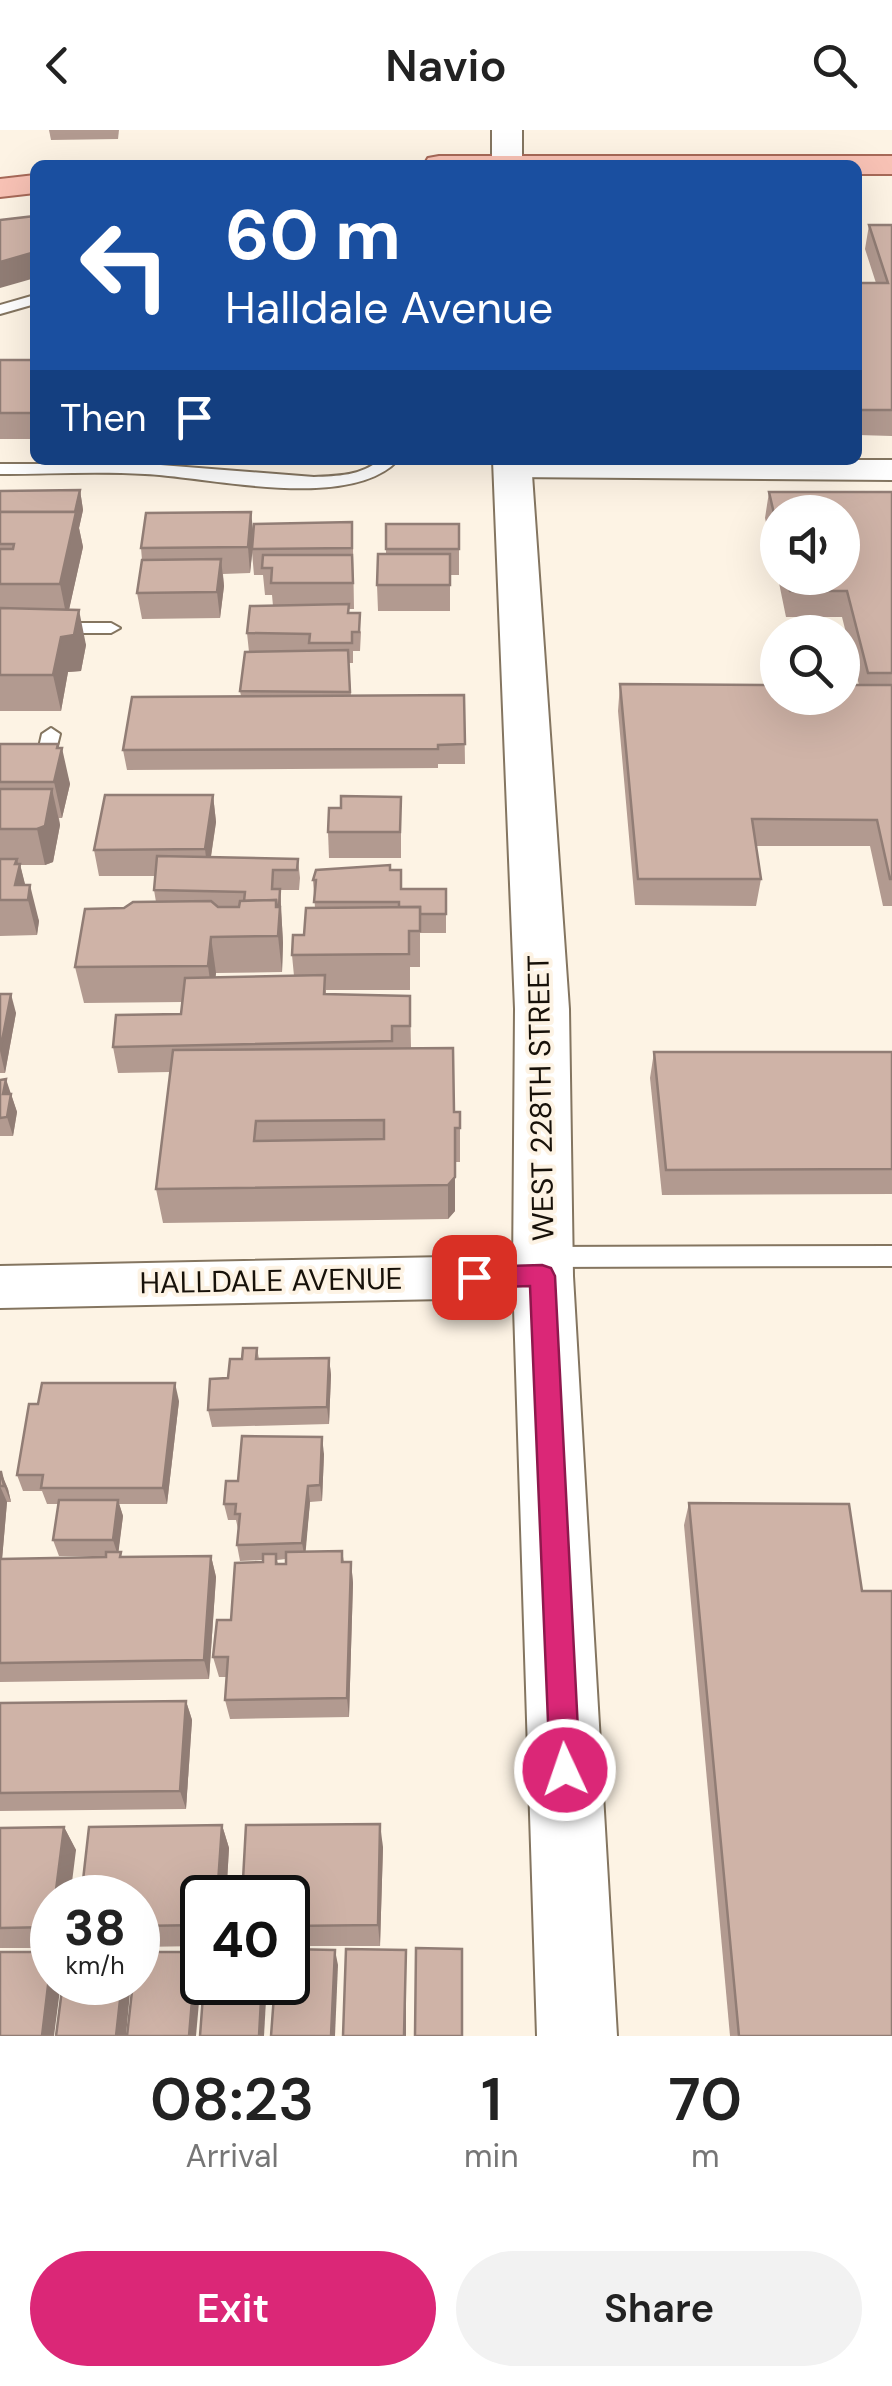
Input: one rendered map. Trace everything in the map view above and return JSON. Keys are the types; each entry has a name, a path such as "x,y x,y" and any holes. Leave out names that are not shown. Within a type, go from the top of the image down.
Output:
{"main road":[{"path":"862,165 892,165"},
{"path":"0,188 30,185"}],"street":[{"path":"507,130 508,160"},
{"path":"513,465 892,470"},
{"name":"WEST 228TH STREET","path":"513,465 542,1008 543,1267 577,2036"},
{"name":"HALLDALE AVENUE","path":"0,1287 543,1267"}],"lane":[{"path":"0,310 30,301"},
{"path":"0,469 147,469 242,481 332,481 362,476 387,465"},
{"path":"0,628 112,628"},
{"path":"0,762 45,762 50,734"},
{"path":"543,1267 892,1256"}],"building":[{"path":"30,217 30,253 0,262 0,220"},
{"path":"869,225 892,225 892,410 862,410 862,283 888,283"},
{"path":"0,360 30,360 30,413 0,413"},
{"path":"80,490 75,512 0,512 0,491"},
{"path":"769,492 892,492 892,673 868,673 860,642 860,615 853,615 848,595 860,595 860,495"},
{"path":"0,512 76,512 60,584 0,584 0,549 13,549 14,544 0,544"},
{"path":"251,512 248,547 141,548 146,513"},
{"path":"352,522 352,548 252,549 254,524"},
{"path":"386,524 459,524 459,549 386,549"},
{"path":"378,554 450,554 450,585 377,585"},
{"path":"263,555 352,555 353,583 271,583 272,568 262,568"},
{"path":"221,559 217,592 137,593 142,560"},
{"path":"349,604 348,613 360,613 359,632 352,632 352,643 309,643 310,634 247,633 250,606"},
{"path":"0,608 79,610 74,635 61,637 53,675 0,675"},
{"path":"348,650 350,692 240,691 245,652"},
{"path":"620,684 760,685 760,715 860,715 860,685 892,685 892,879 877,820 752,819 761,879 638,879"},
{"path":"464,695 465,744 438,745 438,749 123,750 132,697"},
{"path":"0,744 58,744 57,748 62,748 54,782 0,782"},
{"path":"0,789 52,789 45,826 0,829"},
{"path":"105,795 213,795 205,849 94,850"},
{"path":"341,796 401,797 400,832 328,832 329,808 341,808"},
{"path":"157,856 298,859 297,870 273,870 272,889 280,889 277,907 276,900 244,901 245,892 154,890"},
{"path":"0,859 17,859 15,864 20,864 15,885 30,885 28,900 0,900"},
{"path":"390,865 390,870 401,870 401,889 446,889 446,914 420,914 420,907 399,907 399,902 314,902 316,870"},
{"path":"276,900 276,907 280,907 278,936 211,937 208,966 75,967 85,909 124,908 133,902 211,901 218,907 239,907 240,901"},
{"path":"420,907 420,931 409,931 409,954 292,955 293,935 304,935 306,908"},
{"path":"325,975 324,994 410,996 410,1026 392,1026 392,1041 113,1047 116,1015 181,1014 185,978"},
{"path":"0,994 11,994 0,1051"},
{"path":"453,1048 454,1112 460,1112 460,1128 455,1128 455,1177 448,1185 156,1189 173,1050","holes":["384,1120 384,1139 254,1141 256,1121"]},
{"path":"654,1052 892,1052 892,1169 666,1170"},
{"path":"6,1079 3,1094 11,1094 7,1117 0,1118 0,1080"},
{"path":"243,1348 257,1348 256,1359 329,1358 327,1407 208,1410 210,1379 228,1378 230,1359 242,1359"},
{"path":"42,1383 175,1383 163,1488 41,1488 43,1475 17,1475 29,1404 38,1404"},
{"path":"242,1436 322,1437 320,1485 308,1486 302,1543 237,1545 240,1514 235,1514 236,1504 224,1504 226,1481 238,1481"},
{"path":"59,1500 118,1500 113,1540 53,1540"},
{"path":"689,1503 849,1504 862,1591 892,1591 892,2036 739,2036"},
{"path":"342,1551 342,1562 351,1562 347,1698 225,1700 228,1657 213,1657 217,1620 231,1620 235,1563 263,1562 263,1554 276,1554 276,1564 286,1564 286,1552"},
{"path":"106,1552 121,1552 120,1557 211,1556 204,1660 0,1663 0,1559 106,1557"},
{"path":"186,1701 180,1791 0,1793 0,1703"},
{"path":"380,1824 378,1925 310,1926 310,1875 243,1875 246,1825"},
{"path":"222,1825 219,1875 180,1875 180,1925 160,1926 160,1875 84,1875 89,1827"},
{"path":"64,1827 58,1875 30,1875 30,1927 0,1928 0,1828"},
{"path":"416,1948 462,1949 462,2036 415,2036"},
{"path":"310,1949 335,1950 331,2036 271,2036 273,2005 310,2005"},
{"path":"346,1949 406,1950 404,2036 343,2036"},
{"path":"0,1952 30,1952 30,2005 46,2005 42,2036 0,2036"},
{"path":"160,1952 180,1952 180,2005 192,2005 189,2036 127,2036 130,2005 160,2005"},
{"path":"60,2005 119,2005 116,2036 56,2036"},
{"path":"202,2005 261,2005 259,2036 200,2036"}],"route":[{"path":"474,1277 542,1276 565,1770"}]}
